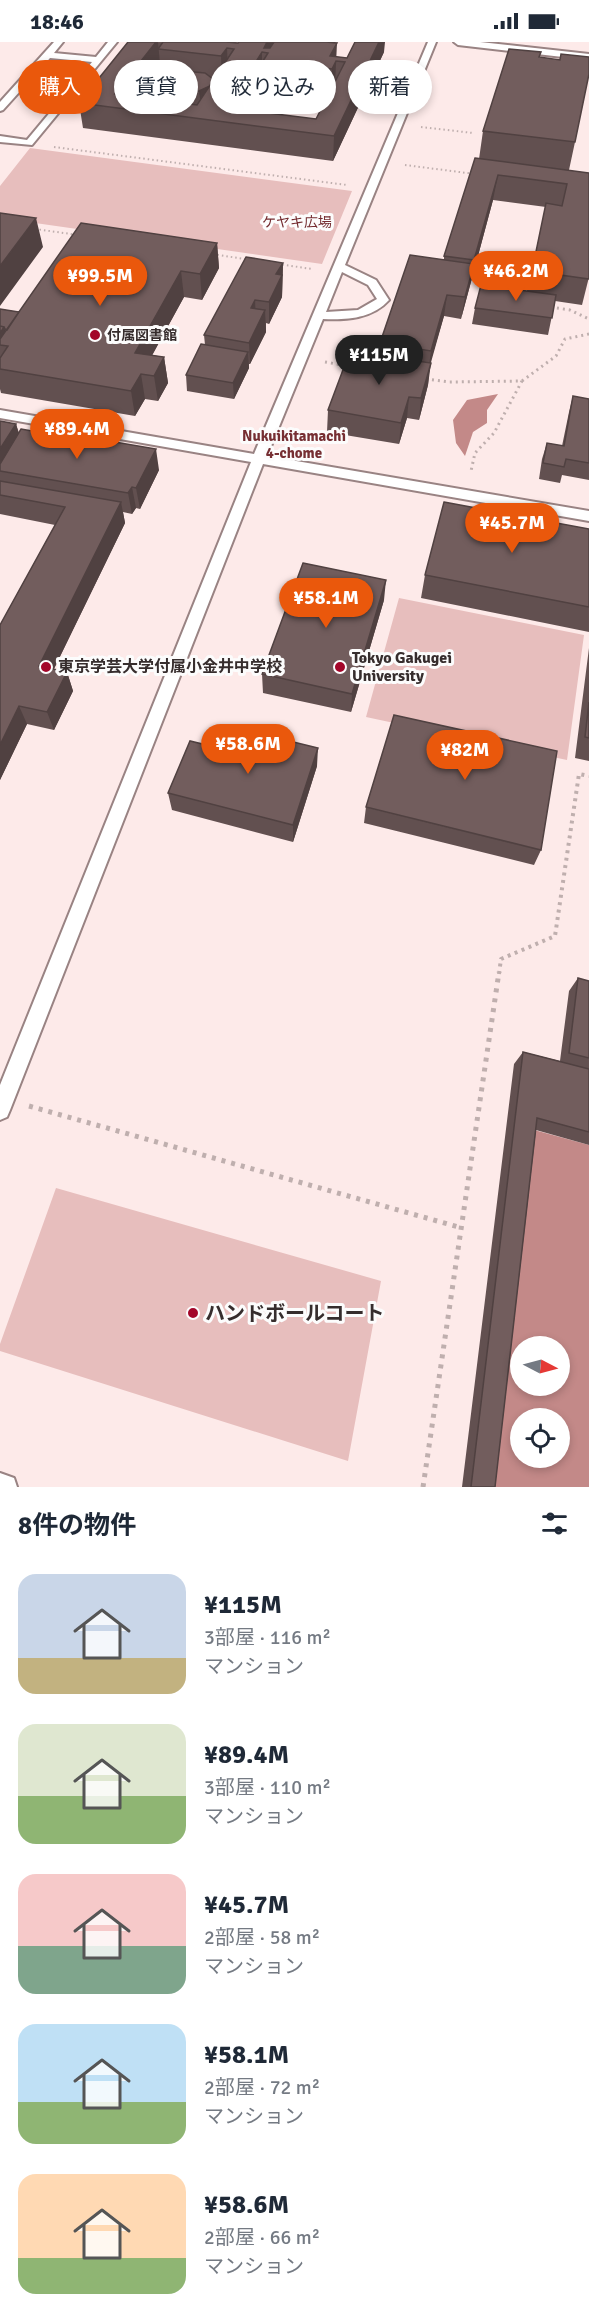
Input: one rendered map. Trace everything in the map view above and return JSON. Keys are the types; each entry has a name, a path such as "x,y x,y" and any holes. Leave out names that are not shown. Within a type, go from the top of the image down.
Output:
{"lane":[{"path":"0,108 59,42"},
{"path":"48,55 97,60 113,42"},
{"path":"2,1104 260,458 432,42"},
{"path":"458,42 589,57"},
{"path":"547,52 550,42"},
{"path":"0,140 29,143 53,114"},
{"path":"319,315 356,314 374,309 382,300 380,289 369,280 338,270"},
{"path":"0,414 589,516"},
{"path":"0,1485 5,1487"}],"path":[{"path":"398,124 474,133"},
{"path":"29,143 372,188"},
{"path":"382,162 486,175"},
{"path":"35,229 81,236"},
{"path":"209,254 255,261"},
{"path":"267,262 338,270"},
{"path":"549,306 570,310 589,319"},
{"path":"465,494 475,453 495,433 506,407 522,381 556,356 565,339 589,334"},
{"path":"301,359 358,368"},
{"path":"415,377 449,382 522,381"},
{"path":"423,1487 501,959 555,936 579,774 589,776"},
{"path":"2,1104 462,1228"}],"green space":[{"name":"ケヤキ広場","path":"30,148 352,191 322,264 0,218 0,186"},
{"path":"399,598 584,635 567,760 366,717"},
{"name":"ハンドボールコート","path":"56,1188 381,1281 348,1461 0,1351 0,1344"}],"shaded area":[{"path":"498,394 487,410 487,423 473,432 465,456 456,443 453,420 467,400"},
{"path":"527,1128 589,1145 589,1487 484,1487"}],"building":[{"path":"128,42 156,42 142,60 114,60 114,108 102,106 102,74"},
{"path":"163,42 267,42 264,48 270,48 274,42 326,42 337,43 330,56 347,58 355,42 379,42 370,60 348,60 348,107 334,136 164,114 198,114 198,103 210,85 210,114 276,114 316,119 319,114 336,114 336,80 345,62 264,60 268,53 262,52 257,60 227,60 234,49 227,48 221,56 158,49"},
{"path":"509,49 541,52 539,57 560,60 561,54 589,57 589,74 575,142 483,131"},
{"path":"198,72 205,73 210,77 210,86 199,91"},
{"path":"475,158 589,173 589,279 532,271 546,203 562,206 567,184 498,175 474,260 444,256"},
{"path":"0,213 36,218 0,266"},
{"name":"付属図書館","path":"81,223 217,243 200,274 181,271 135,353 164,357 154,376 141,374 131,391 0,369 0,358 8,346 0,345 0,339"},
{"path":"410,255 474,264 465,297 447,295 431,351 380,343"},
{"path":"246,257 283,263 276,274 282,275 269,302 255,300 251,308 265,310 249,343 204,335"},
{"path":"481,285 556,295 552,318 475,308"},
{"path":"0,309 19,312 7,330 0,326"},
{"path":"201,344 248,352 233,383 186,375"},
{"path":"350,351 431,363 421,398 409,397 401,423 328,410"},
{"path":"573,396 589,399 589,463 566,459 564,467 543,463 547,443 564,446"},
{"path":"0,421 16,424 0,449"},
{"path":"21,429 43,433 45,430 156,449 136,488 132,487 128,493 0,471 0,464"},
{"path":"0,481 121,502 39,666 67,672 47,712 19,706 0,745 0,625 65,507 0,495"},
{"path":"444,502 589,529 589,607 425,575"},
{"path":"303,563 386,580 352,694 262,674"},
{"path":"589,702 589,738 585,737"},
{"path":"394,715 557,751 541,850 366,807"},
{"path":"236,728 318,748 293,825 168,793 190,741 227,750"},
{"path":"578,978 589,981 589,1058 569,1053"},
{"path":"523,1052 589,1069 589,1132 537,1118 512,1336 510,1336 510,1355 495,1487 471,1487"}],"place":[{"name":"付属図書館","path":"95,335"},
{"name":"東京学芸大学付属小金井中学校","path":"46,667"},
{"name":"Tokyo Gakugei University","path":"340,667"},
{"name":"ハンドボールコート","path":"193,1313"}],"district":[{"name":"Nukuikitamachi 4-chome","path":"294,444"}]}
